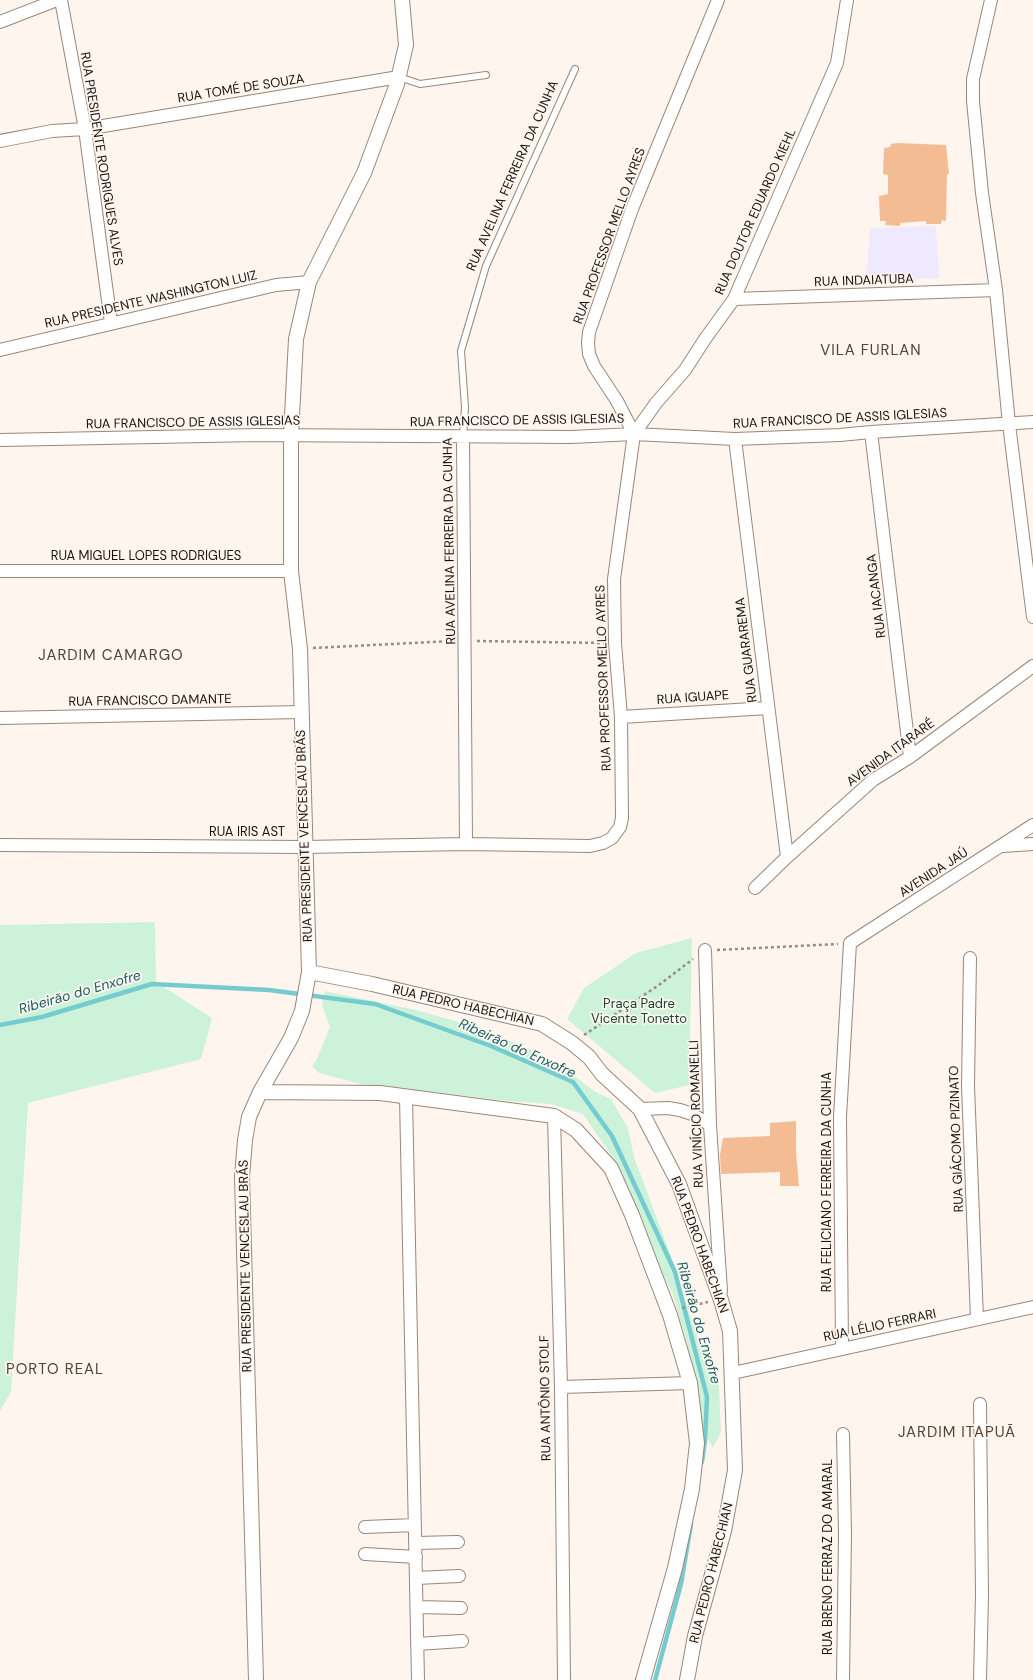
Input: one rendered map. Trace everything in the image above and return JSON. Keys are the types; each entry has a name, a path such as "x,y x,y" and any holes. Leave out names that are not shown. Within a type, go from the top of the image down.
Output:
{"street":[{"path":"0,22 57,0"},
{"name":"RUA PRESIDENTE RODRIGUES ALVES","path":"61,0 85,129 111,323"},
{"name":"RUA PRESIDENTE VENCESLAU BRÁS","path":"256,1680 242,1176 245,1140 249,1117 260,1092 291,1038 302,1011 309,972 300,649 292,571 291,435 296,339 309,282 364,173 399,76 406,45 402,0"},
{"name":"RUA PROFESSOR MELLO AYRES","path":"612,838 620,827 622,818 621,717 615,643 614,579 634,434 617,401 589,354 589,332 632,209 718,0"},
{"name":"RUA DOUTOR EDUARDO KIEHL","path":"634,434 656,404 685,370 734,299 837,64 847,0"},
{"path":"991,0 973,79 973,101 982,193 996,290 1009,424 1033,617"},
{"name":"RUA TOMÉ DE SOUZA","path":"0,141 52,131 85,129 399,76"},
{"name":"RUA PRESIDENTE WASHINGTON LUIZ","path":"0,350 276,285 309,282"},
{"name":"RUA INDAIATUBA","path":"734,299 996,290"},
{"name":"RUA FRANCISCO DE ASSIS IGLESIAS","path":"0,440 257,435 571,437 634,434 735,439 840,435 1033,422"},
{"name":"RUA IACANGA","path":"871,432 910,757"},
{"name":"RUA AVELINA FERREIRA DA CUNHA","path":"463,437 466,844"},
{"name":"RUA GUARAREMA","path":"735,439 787,857"},
{"name":"RUA MIGUEL LOPES RODRIGUES","path":"0,571 292,571"},
{"name":"AVENIDA ITARARÉ","path":"755,888 787,857 874,780 910,757 1033,666"},
{"name":"RUA IGUAPE","path":"621,717 768,708"},
{"name":"RUA FRANCISCO DAMANTE","path":"0,718 301,712"},
{"name":"AVENIDA JAÚ","path":"850,943 1033,826"},
{"name":"RUA IRIS AST","path":"0,845 305,848 466,844 590,846 603,843 612,838"},
{"path":"1002,846 1033,844"},
{"name":"RUA FELICIANO FERREIRA DA CUNHA","path":"842,1349 840,1117 850,943"},
{"name":"RUA VINÍCIO ROMANELLI","path":"705,950 710,1125 721,1300"},
{"name":"RUA GIÁCOMO PIZINATO","path":"970,958 968,1086 977,1319"},
{"name":"RUA PEDRO HABECHIAN","path":"309,972 372,984 542,1024 578,1048 588,1057 602,1074 640,1109 679,1184 721,1300 730,1331 733,1373 735,1470 724,1531 695,1636 687,1680"},
{"path":"260,1092 380,1093 554,1116 576,1130 611,1168 632,1215 670,1315 690,1383 697,1443 692,1489 675,1568 643,1680"},
{"path":"406,1097 418,1680"},
{"path":"640,1109 668,1108 680,1110 692,1114 710,1125"},
{"name":"RUA ANTÔNIO STOLF","path":"554,1116 561,1387 564,1680"},
{"name":"RUA LÉLIO FERRARI","path":"733,1373 1033,1307"},
{"path":"561,1387 690,1383"},
{"path":"980,1404 982,1595 980,1680"},
{"name":"RUA BRENO FERRAZ DO AMARAL","path":"843,1434 845,1534 843,1680"},
{"path":"365,1526 415,1525"},
{"path":"416,1543 458,1542"},
{"path":"365,1554 416,1557"},
{"path":"416,1578 459,1576"},
{"path":"417,1607 461,1608"},
{"path":"418,1644 462,1641"}],"lane":[{"name":"RUA AVELINA FERREIRA DA CUNHA","path":"463,437 465,408 461,351 486,266 575,69"},
{"path":"399,76 420,84 486,75"}],"shaded area":[{"path":"936,226 939,278 866,282 870,228"}],"green space":[{"path":"155,922 156,982 212,1018 201,1059 28,1103 11,1392 0,1411 0,925"},
{"name":"Praça Padre Vicente Tonetto","path":"692,938 689,1085 655,1093 567,1019 584,988 636,953"},
{"path":"325,991 416,1010 473,1026 523,1046 561,1066 594,1091 611,1099 628,1128 634,1157 671,1256 702,1351 719,1387 721,1432 713,1448 700,1425 696,1384 687,1343 673,1295 624,1191 617,1164 583,1114 551,1104 507,1101 388,1086 375,1088 319,1073 312,1066 316,1061 330,1027 322,1005"}],"building":[{"path":"891,144 946,145 949,174 947,174 946,221 942,220 941,224 926,224 926,221 900,223 900,226 885,225 886,221 880,221 879,196 888,194 888,175 883,174 884,148 890,147"},
{"path":"796,1121 796,1152 799,1186 780,1186 780,1172 721,1174 720,1155 723,1138 770,1136 770,1123"}],"waterway":[{"name":"Ribeirão do Enxofre","path":"0,1025 42,1017 152,984 269,990 375,1004 491,1046 573,1082 612,1136 675,1272 707,1397 705,1440 702,1462"},
{"name":"Ribeirão do Enxofre","path":"655,1680 681,1584 691,1524"}],"district":[{"name":"VILA FURLAN","path":"871,351"},
{"name":"JARDIM CAMARGO","path":"111,656"},
{"name":"PORTO REAL","path":"55,1370"},
{"name":"JARDIM ITAPUÃ","path":"957,1433"}]}
